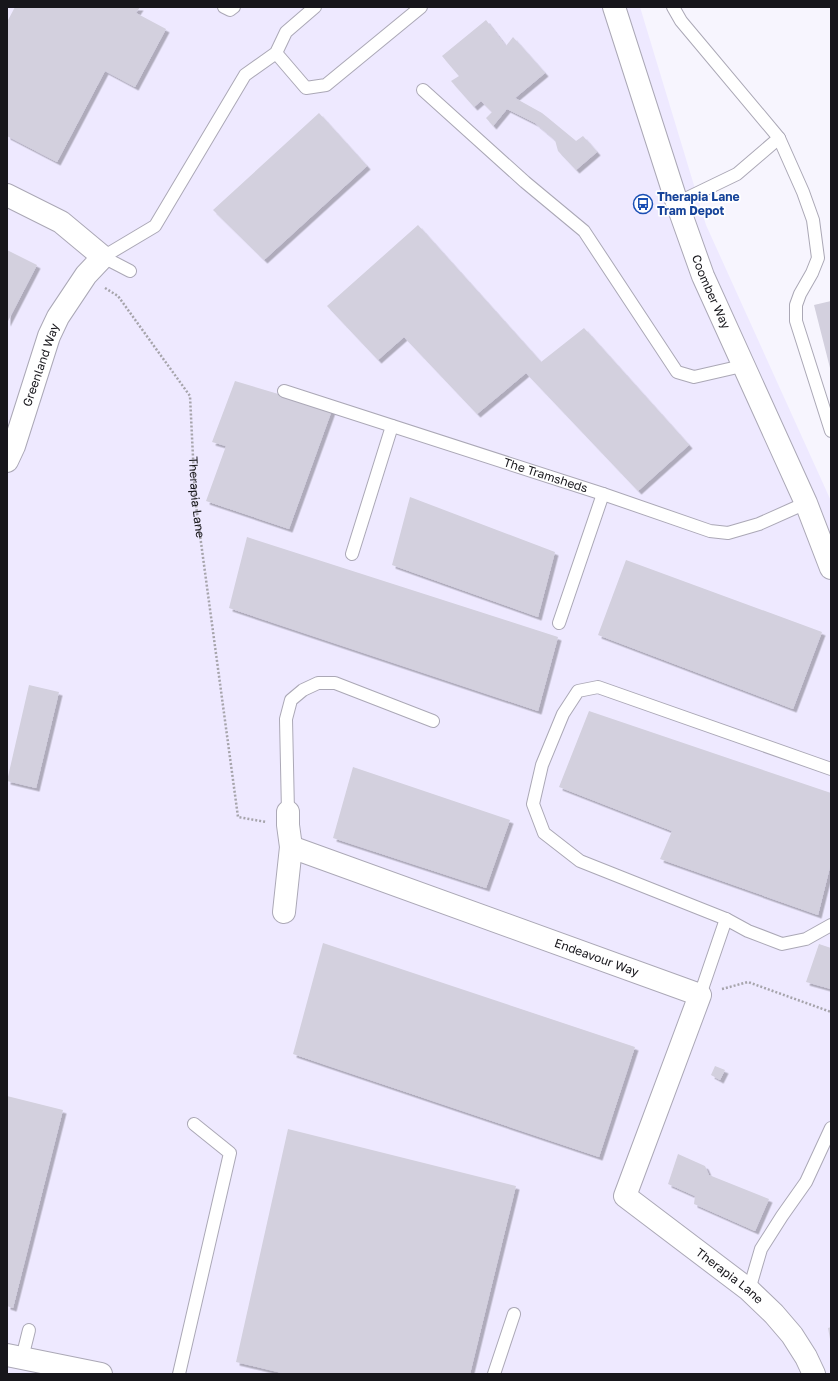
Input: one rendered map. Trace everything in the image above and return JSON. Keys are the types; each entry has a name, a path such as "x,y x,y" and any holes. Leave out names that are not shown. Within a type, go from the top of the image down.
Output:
{"street":[{"name":"Coomber Way","path":"614,7 702,276 806,503 831,568"},
{"path":"7,194 61,222 103,257"},
{"name":"Greenland Way","path":"7,461 14,446 49,336 58,317 86,275 103,257"},
{"path":"284,912 291,847 288,819"},
{"name":"Endeavour Way","path":"291,847 700,994"},
{"name":"Therapia Lane","path":"700,994 626,1196 749,1290 774,1314 792,1335 806,1357 814,1374"},
{"path":"15,1356 101,1374"}],"lane":[{"path":"224,7 230,10 234,7"},
{"path":"103,257 155,226 245,75 276,53 286,32 316,7"},
{"path":"276,53 306,88 326,85 421,7"},
{"path":"673,7 680,21 779,138 813,220 818,258 796,305 796,321 831,431"},
{"path":"423,90 525,182 584,231 677,372 694,377 742,366"},
{"path":"677,203 737,174 779,138"},
{"path":"103,257 130,271"},
{"name":"The Tramsheds","path":"284,391 603,494 710,531 728,533 759,524 806,503"},
{"path":"352,554 392,426"},
{"path":"559,623 603,494"},
{"path":"288,819 286,719 291,700 303,690 318,683 335,683 433,721"},
{"path":"831,769 598,687 578,692 563,714 542,765 533,804 544,833 580,861 726,920 748,931 782,944 806,939 831,925"},
{"path":"700,994 726,920"},
{"path":"179,1374 230,1153 194,1124"},
{"path":"749,1290 761,1249 806,1182 831,1128"},
{"path":"494,1374 514,1314"},
{"path":"15,1356 28,1330"}],"path":[{"name":"Therapia Lane","path":"86,275 118,296 190,396 195,498 238,817 288,819"},
{"path":"700,994 748,982 831,1012"}],"shaded area":[{"path":"7,7 640,7 706,225 831,501 831,1374 7,1374"}],"building":[{"path":"15,7 140,7 136,13 166,29 135,87 105,71 57,162 7,136 7,22"},
{"path":"486,20 506,46 513,37 545,73 515,98 542,113 576,141 583,136 597,152 576,170 558,151 555,140 535,123 507,109 493,126 486,118 492,112 481,101 474,107 451,81 459,76 442,56"},
{"path":"319,113 367,166 264,260 213,210"},
{"path":"418,225 541,362 584,328 689,445 638,491 526,373 477,414 404,337 378,360 327,306"},
{"path":"7,250 37,265 7,323"},
{"path":"831,301 831,368 830,368 814,305"},
{"path":"235,381 332,410 289,529 206,501 226,446 212,442"},
{"path":"410,497 555,552 538,617 392,565"},
{"path":"247,537 558,637 538,711 229,608"},
{"path":"626,560 822,632 793,709 598,635"},
{"path":"29,685 59,692 36,788 7,781"},
{"path":"589,711 831,793 831,863 818,915 660,859 672,831 559,787"},
{"path":"353,767 510,820 486,888 333,838"},
{"path":"323,943 635,1047 599,1157 293,1054"},
{"path":"819,944 831,948 831,989 806,982"},
{"path":"715,1066 725,1070 720,1080 711,1075"},
{"path":"7,1096 63,1110 13,1308 7,1306"},
{"path":"288,1129 516,1186 470,1374 286,1374 236,1362"},
{"path":"678,1154 705,1166 709,1175 769,1199 755,1231 694,1204 695,1196 668,1184"},
{"path":"831,1327 831,1339 830,1339 828,1328"}],"place":[{"name":"Therapia Lane Tram Depot","path":"643,204"}]}
